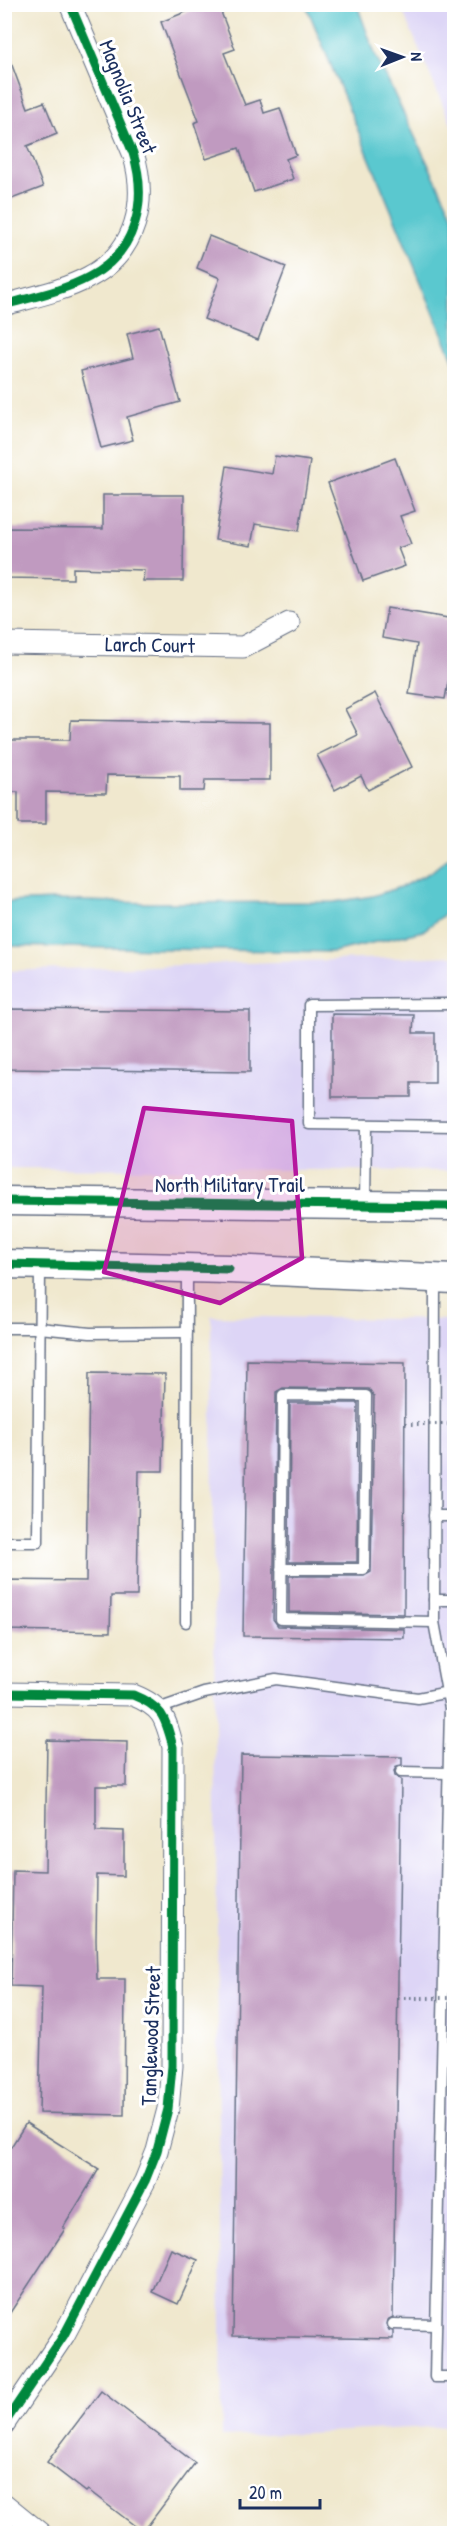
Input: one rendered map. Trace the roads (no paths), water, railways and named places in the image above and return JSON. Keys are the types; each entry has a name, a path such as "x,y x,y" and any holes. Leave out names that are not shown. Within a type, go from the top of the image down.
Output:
{"main road":[{"name":"North Military Trail","path":"4,1201 454,1206"},
{"path":"4,1264 187,1268 445,1278"}],"street":[{"name":"Magnolia Street","path":"4,305 89,277 117,254 128,239 136,222 141,192 139,173 133,153 70,4"},
{"name":"Larch Court","path":"4,643 243,647 289,623"},
{"path":"4,1693 133,1695 151,1702 161,1713"},
{"name":"Tanglewood Street","path":"4,2424 64,2335 145,2181 157,2151 168,2109 172,2066 173,1747 161,1713"},
{"path":"4,2504 41,2534"}],"lane":[{"path":"454,1004 309,1005 309,1124 454,1126"},
{"path":"365,1204 366,1125"},
{"path":"4,1542 38,1542 40,1265"},
{"path":"186,1622 187,1268"},
{"path":"445,1278 434,1516 434,1622 451,1691 452,1730 449,1773 451,1794 435,2377 454,2377"},
{"path":"4,1328 39,1328 90,1333 187,1332"},
{"path":"281,1569 364,1569 366,1396 283,1395 281,1569 281,1619 434,1622"},
{"path":"434,1516 454,1516"},
{"path":"434,1600 454,1600"},
{"path":"161,1713 204,1693 276,1679 418,1698 451,1691"},
{"path":"401,1772 449,1773"},
{"path":"393,2324 436,2325"}],"water":[{"path":"306,5 357,5 375,54 454,218 454,362"},
{"path":"454,853 454,907 423,931 333,952 5,946 5,902 55,900 149,903 334,902 373,896 403,886 431,872"}]}
